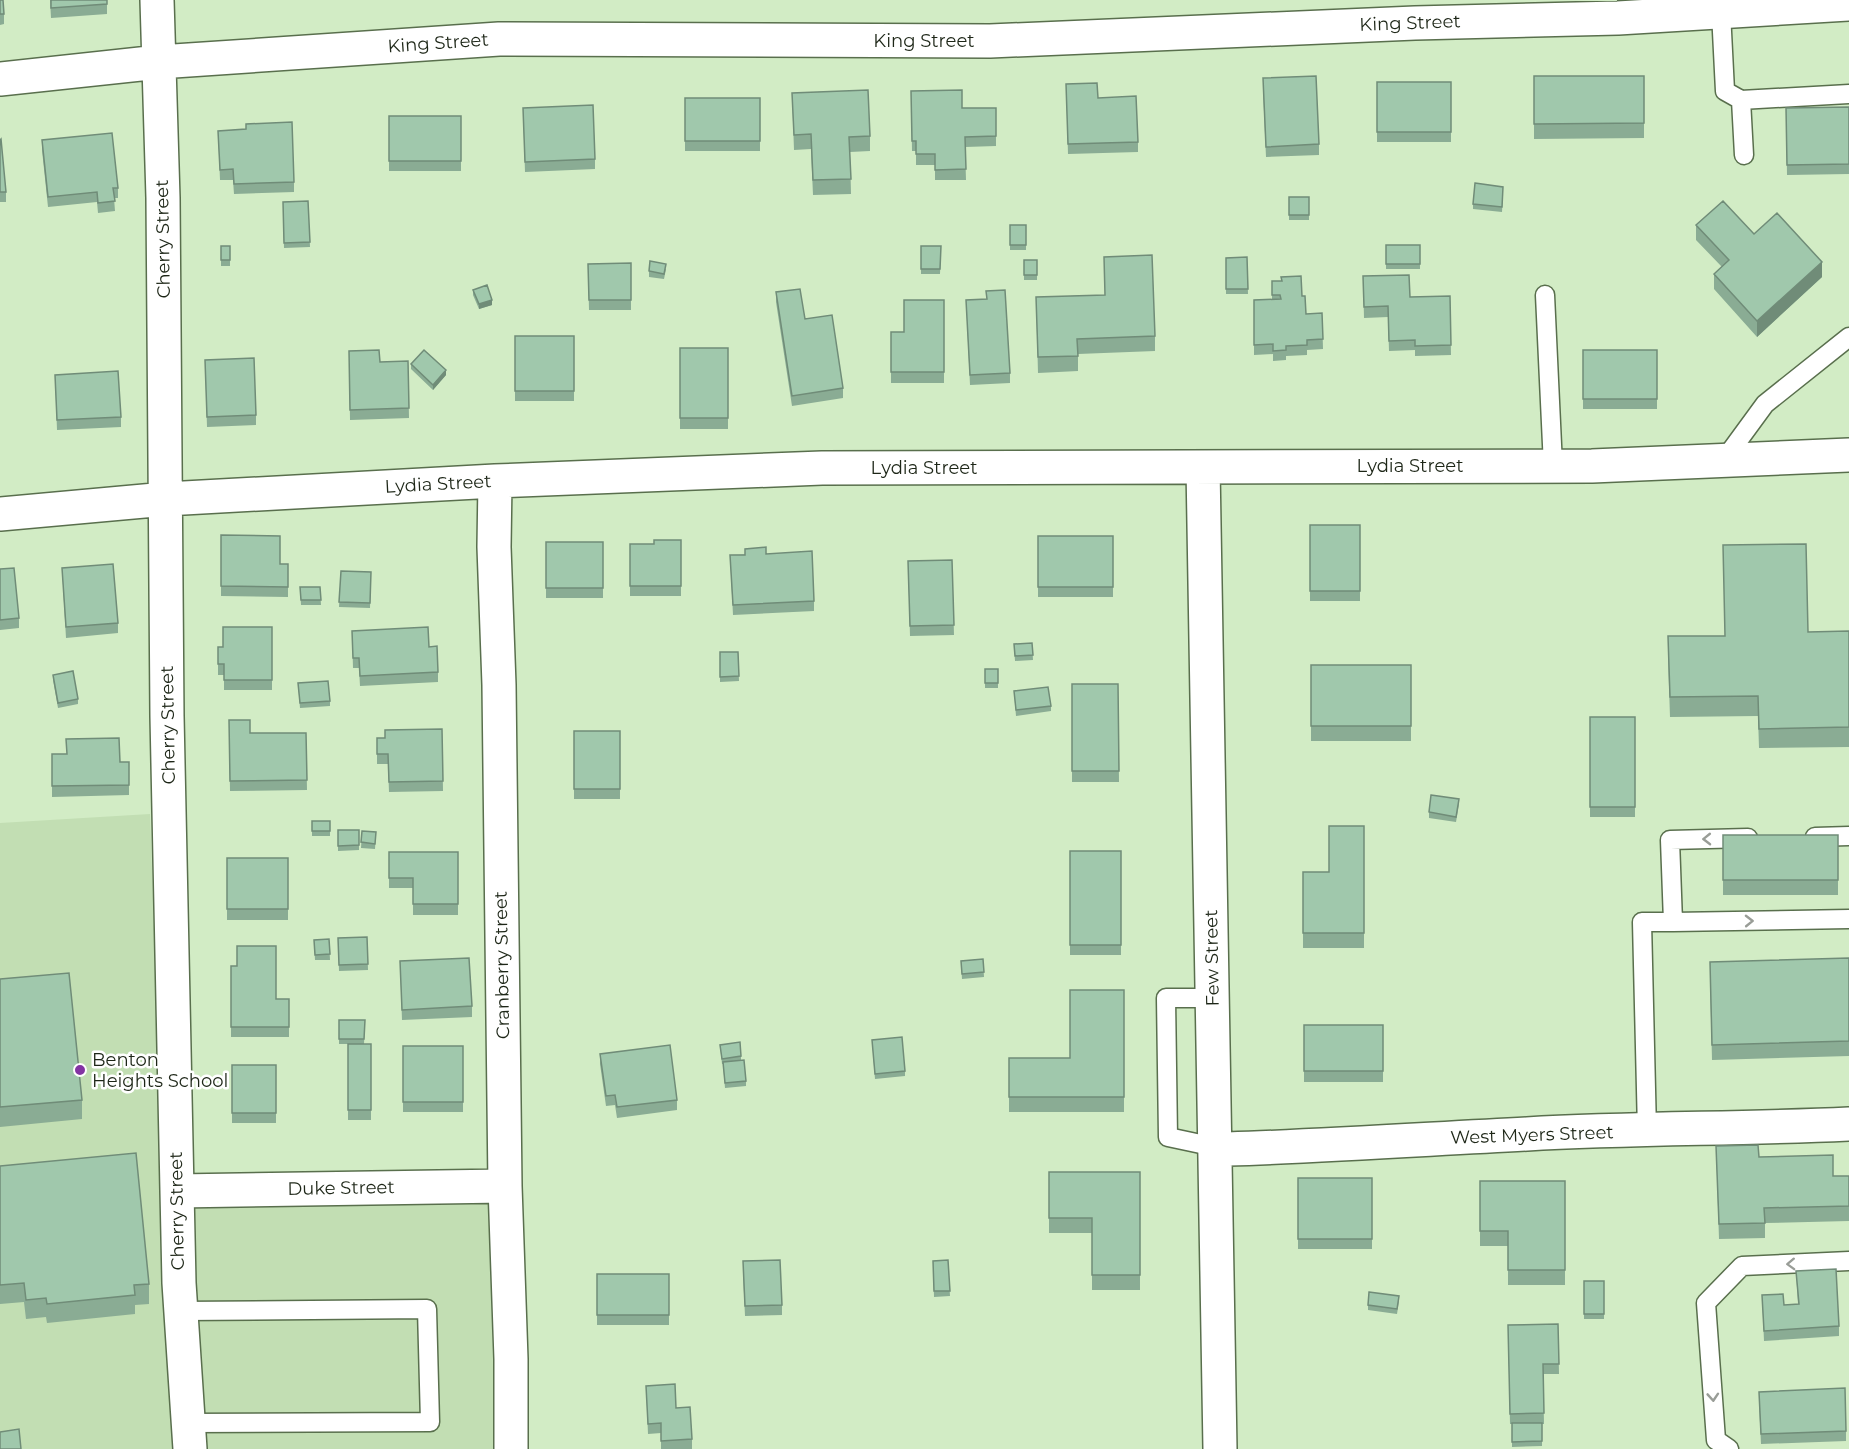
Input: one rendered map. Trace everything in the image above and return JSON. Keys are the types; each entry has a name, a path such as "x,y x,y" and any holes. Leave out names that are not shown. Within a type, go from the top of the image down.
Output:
{"street":[{"name":"Cherry Street","path":"157,0 163,198 167,716 177,1191 181,1311 189,1436"},
{"name":"King Street","path":"0,79 159,62 499,39 990,41 1403,23 1618,18 1849,4"},
{"name":"Lydia Street","path":"0,514 166,499 495,481 822,468 1553,466 1849,456"},
{"name":"Few Street","path":"1203,467 1220,1449"},
{"name":"Cranberry Street","path":"495,481 494,547 499,685 505,1186 511,1359 511,1449"},
{"name":"West Myers Street","path":"1215,1148 1331,1146 1528,1134 1849,1124"},
{"name":"Duke Street","path":"177,1191 505,1186"}],"lane":[{"path":"1721,12 1725,92 1741,100 1849,94"},
{"path":"1741,100 1744,155"},
{"path":"1545,295 1553,466"},
{"path":"1724,460 1765,404 1849,337"},
{"path":"1801,837 1849,836"},
{"path":"1673,922 1670,840 1766,838"},
{"path":"1647,1131 1642,922 1849,919"},
{"path":"1212,998 1166,998 1168,1137 1215,1148"},
{"path":"1729,1449 1716,1440 1706,1303 1742,1266 1849,1261"},
{"path":"181,1311 427,1309 430,1422 189,1436"}],"shaded area":[{"name":"Benton Heights School","path":"150,814 164,1204 489,1203 495,1449 0,1449 0,823"}],"building":[{"path":"0,0 3,0 4,14 0,14"},
{"path":"51,0 107,0 107,4 51,8"},
{"path":"1316,76 1319,144 1266,147 1263,78"},
{"path":"1534,76 1644,76 1644,123 1534,124"},
{"path":"1377,82 1451,82 1451,132 1377,132"},
{"path":"1097,83 1098,98 1136,96 1138,142 1068,144 1066,84"},
{"path":"868,90 870,136 849,137 851,179 813,180 811,134 794,135 792,93"},
{"path":"962,90 962,108 996,108 996,136 965,137 966,169 935,170 935,154 916,154 916,141 912,141 911,91"},
{"path":"685,98 760,98 760,141 685,141"},
{"path":"593,105 595,159 525,162 523,108"},
{"path":"1849,107 1849,164 1787,165 1786,108"},
{"path":"389,116 461,116 461,161 389,161"},
{"path":"292,122 294,182 234,184 233,169 220,170 218,131 246,129 246,124"},
{"path":"112,133 118,188 113,188 115,201 98,203 97,192 48,197 42,140"},
{"path":"1,139 6,192 0,192"},
{"path":"1475,183 1503,187 1502,207 1473,204"},
{"path":"1289,197 1309,197 1309,215 1289,215"},
{"path":"308,201 310,242 284,243 283,202"},
{"path":"1723,201 1754,234 1777,213 1822,262 1757,321 1714,274 1729,260 1696,225"},
{"path":"1010,225 1026,225 1026,245 1010,245"},
{"path":"1386,245 1420,245 1420,264 1386,264"},
{"path":"221,246 230,246 230,260 221,260"},
{"path":"921,246 941,246 940,269 921,269"},
{"path":"1152,255 1155,336 1077,339 1078,356 1038,357 1036,297 1105,295 1104,257"},
{"path":"1247,257 1248,289 1226,289 1226,258"},
{"path":"1024,260 1037,260 1037,275 1024,275"},
{"path":"650,261 666,264 664,274 649,271"},
{"path":"631,263 631,300 589,300 588,264"},
{"path":"1409,275 1410,297 1450,296 1451,345 1415,346 1415,340 1389,341 1388,306 1364,307 1363,276"},
{"path":"1301,276 1306,314 1322,313 1323,339 1307,340 1307,345 1286,346 1286,350 1273,351 1273,344 1254,345 1254,300 1281,299 1280,295 1272,295 1272,281 1282,281 1281,277"},
{"path":"487,285 492,300 479,304 473,290"},
{"path":"800,289 805,319 832,315 843,388 792,396 776,292"},
{"path":"1005,290 1010,373 970,375 966,300 987,299 986,291"},
{"path":"904,300 944,300 944,372 891,372 891,332 904,332"},
{"path":"515,336 574,336 574,391 515,391"},
{"path":"680,348 728,348 728,418 680,418"},
{"path":"379,350 380,362 408,361 409,408 350,410 349,351"},
{"path":"424,350 446,370 433,385 411,364"},
{"path":"1583,350 1657,350 1657,399 1583,399"},
{"path":"254,358 256,415 207,417 205,360"},
{"path":"118,371 121,417 57,420 55,375"},
{"path":"1310,525 1360,525 1360,591 1310,591"},
{"path":"221,535 280,536 280,564 288,564 288,587 221,586"},
{"path":"1038,536 1113,536 1113,587 1038,587"},
{"path":"654,540 681,540 681,586 630,586 630,544 654,544"},
{"path":"546,542 603,542 603,588 546,588"},
{"path":"1806,544 1808,632 1849,631 1849,727 1759,729 1758,696 1670,697 1668,636 1725,636 1723,545"},
{"path":"766,547 766,554 812,551 814,601 733,605 730,555 745,555 745,549"},
{"path":"952,560 954,625 910,626 908,561"},
{"path":"113,564 118,623 66,627 62,568"},
{"path":"14,568 19,618 0,620 0,569"},
{"path":"341,571 371,572 370,603 339,602"},
{"path":"300,587 320,587 321,600 301,600"},
{"path":"223,627 272,627 272,680 224,680 224,664 218,664 218,647 223,647"},
{"path":"428,627 429,647 437,646 438,672 360,676 359,658 353,658 352,631"},
{"path":"1032,643 1033,655 1015,656 1014,644"},
{"path":"720,652 738,652 739,676 720,677"},
{"path":"1311,665 1411,665 1411,726 1311,726"},
{"path":"985,669 998,669 998,683 985,683"},
{"path":"73,671 78,699 58,703 53,675"},
{"path":"328,681 330,701 300,703 298,683"},
{"path":"1072,684 1118,684 1119,771 1072,771"},
{"path":"1048,687 1051,706 1016,710 1014,691"},
{"path":"1590,717 1635,717 1635,807 1590,807"},
{"path":"229,720 250,720 250,733 306,733 307,780 230,781"},
{"path":"442,729 443,781 389,782 388,754 377,754 377,738 385,738 385,730"},
{"path":"574,731 620,731 620,789 574,789"},
{"path":"119,738 120,762 129,762 129,785 52,786 52,754 67,754 66,739"},
{"path":"1431,795 1459,799 1456,817 1429,812"},
{"path":"312,821 330,821 330,831 312,831"},
{"path":"1329,826 1364,826 1364,933 1303,933 1303,872 1329,872"},
{"path":"338,830 359,830 359,845 338,846"},
{"path":"362,831 376,832 375,844 361,842"},
{"path":"1723,835 1838,835 1838,880 1723,880"},
{"path":"1070,851 1121,851 1121,945 1070,945"},
{"path":"389,852 458,852 458,904 413,904 413,878 389,878"},
{"path":"227,858 288,858 288,909 227,909"},
{"path":"367,937 368,964 339,965 338,938"},
{"path":"329,939 330,954 315,955 314,940"},
{"path":"237,946 276,946 276,999 289,999 289,1027 231,1027 231,966 237,966"},
{"path":"469,958 472,1006 402,1010 400,961"},
{"path":"1849,958 1849,1041 1712,1045 1710,962"},
{"path":"983,959 984,972 962,974 961,961"},
{"path":"69,973 82,1100 0,1107 0,979"},
{"path":"1070,990 1124,990 1124,1097 1009,1097 1009,1058 1070,1058"},
{"path":"339,1020 365,1020 364,1039 339,1039"},
{"path":"1304,1025 1383,1025 1383,1071 1304,1071"},
{"path":"902,1037 905,1071 875,1074 872,1040"},
{"path":"740,1042 741,1056 722,1059 720,1045"},
{"path":"348,1044 371,1044 371,1110 348,1110"},
{"path":"670,1045 677,1100 617,1107 615,1095 606,1096 600,1054"},
{"path":"403,1046 463,1046 463,1102 403,1102"},
{"path":"744,1060 746,1081 725,1083 723,1062"},
{"path":"232,1065 276,1065 276,1113 232,1113"},
{"path":"1758,1145 1759,1157 1833,1155 1833,1176 1849,1176 1849,1206 1764,1208 1765,1223 1719,1224 1716,1146"},
{"path":"136,1153 149,1284 134,1285 135,1295 47,1304 46,1298 26,1300 24,1283 0,1285 0,1166"},
{"path":"1049,1172 1140,1172 1140,1275 1092,1275 1092,1218 1049,1218"},
{"path":"1298,1178 1372,1178 1372,1239 1298,1239"},
{"path":"1480,1181 1565,1181 1565,1270 1508,1270 1508,1231 1480,1231"},
{"path":"780,1260 782,1305 745,1306 743,1261"},
{"path":"948,1260 950,1291 934,1291 933,1261"},
{"path":"1836,1269 1839,1326 1764,1331 1762,1295 1783,1294 1784,1305 1799,1304 1796,1271"},
{"path":"597,1274 669,1274 669,1315 597,1315"},
{"path":"1584,1281 1604,1281 1604,1314 1584,1314"},
{"path":"1369,1292 1399,1296 1397,1309 1368,1305"},
{"path":"1558,1324 1559,1364 1543,1364 1544,1413 1510,1414 1508,1325"},
{"path":"675,1384 676,1408 690,1407 692,1439 661,1441 661,1423 648,1424 646,1386"},
{"path":"1845,1388 1846,1431 1761,1434 1759,1392"},
{"path":"1512,1423 1542,1423 1542,1441 1512,1442"},
{"path":"19,1429 21,1449 0,1449 0,1432"}],"place":[{"name":"Benton Heights School","path":"80,1070"}]}
